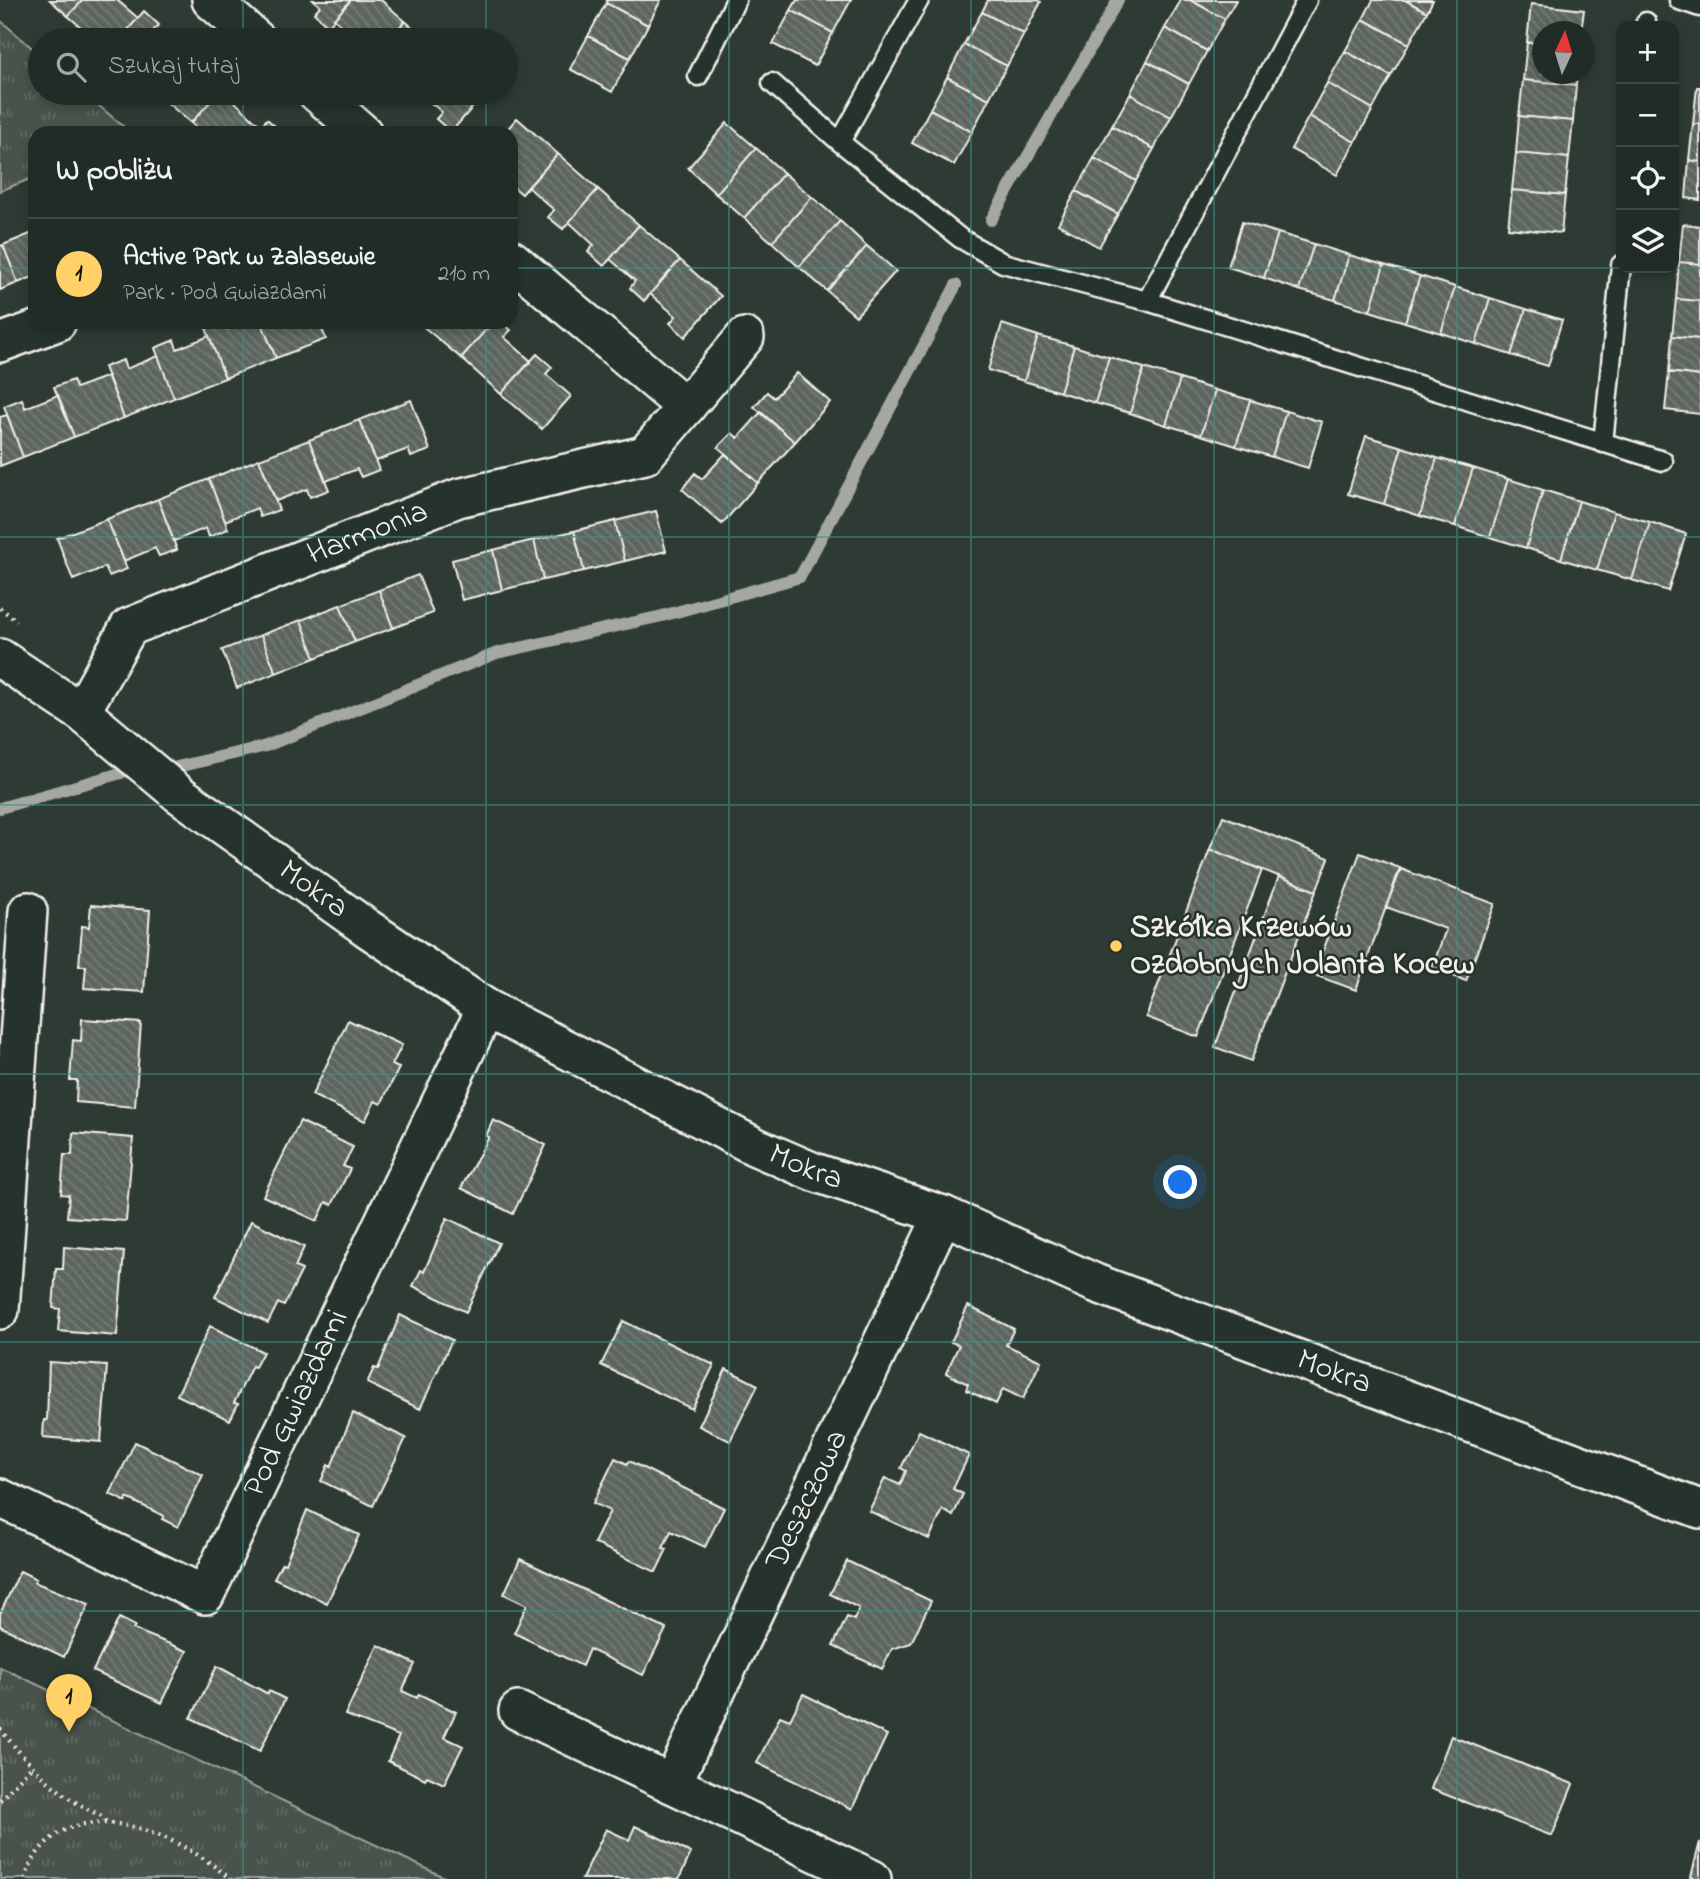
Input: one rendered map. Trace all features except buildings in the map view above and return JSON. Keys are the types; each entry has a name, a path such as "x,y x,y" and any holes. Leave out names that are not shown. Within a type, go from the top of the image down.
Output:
{"street":[{"path":"211,0 243,28"},
{"path":"331,105 355,126"},
{"path":"518,265 686,407"},
{"path":"0,343 38,329"},
{"name":"Harmonia","path":"81,712 129,627 458,498 645,455 745,337"},
{"name":"Mokra","path":"0,659 81,712 190,802 367,928 486,1007 756,1147 814,1172 943,1216 1095,1283 1700,1509"},
{"path":"0,1310 28,911"},
{"name":"Pod Gwiazdami","path":"0,1498 205,1595 486,1007"},
{"name":"Deszczowa","path":"672,1784 943,1216"},
{"path":"518,1712 872,1879"}],"lane":[{"path":"698,76 736,0"},
{"path":"840,142 919,0"},
{"path":"1147,301 1307,0"},
{"path":"1679,0 1700,6"},
{"path":"772,83 840,142 960,238 1003,263 1147,301 1663,461"},
{"path":"1603,443 1620,273"}],"path":[{"path":"0,1729 31,1767 54,1788 82,1807 102,1816 107,1824"},
{"path":"0,1800 31,1767"},
{"path":"24,1879 40,1847 53,1835 79,1825 107,1824 163,1836 189,1848 230,1879"}],"green space":[{"path":"0,20 28,44 28,105 98,105 123,126 28,126 28,180 0,191"},
{"path":"0,1667 448,1879 0,1879"}],"waterway":[{"path":"991,220 1118,0"},
{"path":"177,767 266,746 497,653 662,616 800,577 956,285"},
{"path":"0,808 121,773"}],"place":[{"name":"Szkółka Krzewów Ozdobnych Jolanta Kocew","path":"1116,946"},
{"name":"Active Park w Zalasewie","path":"69,1732"}]}
